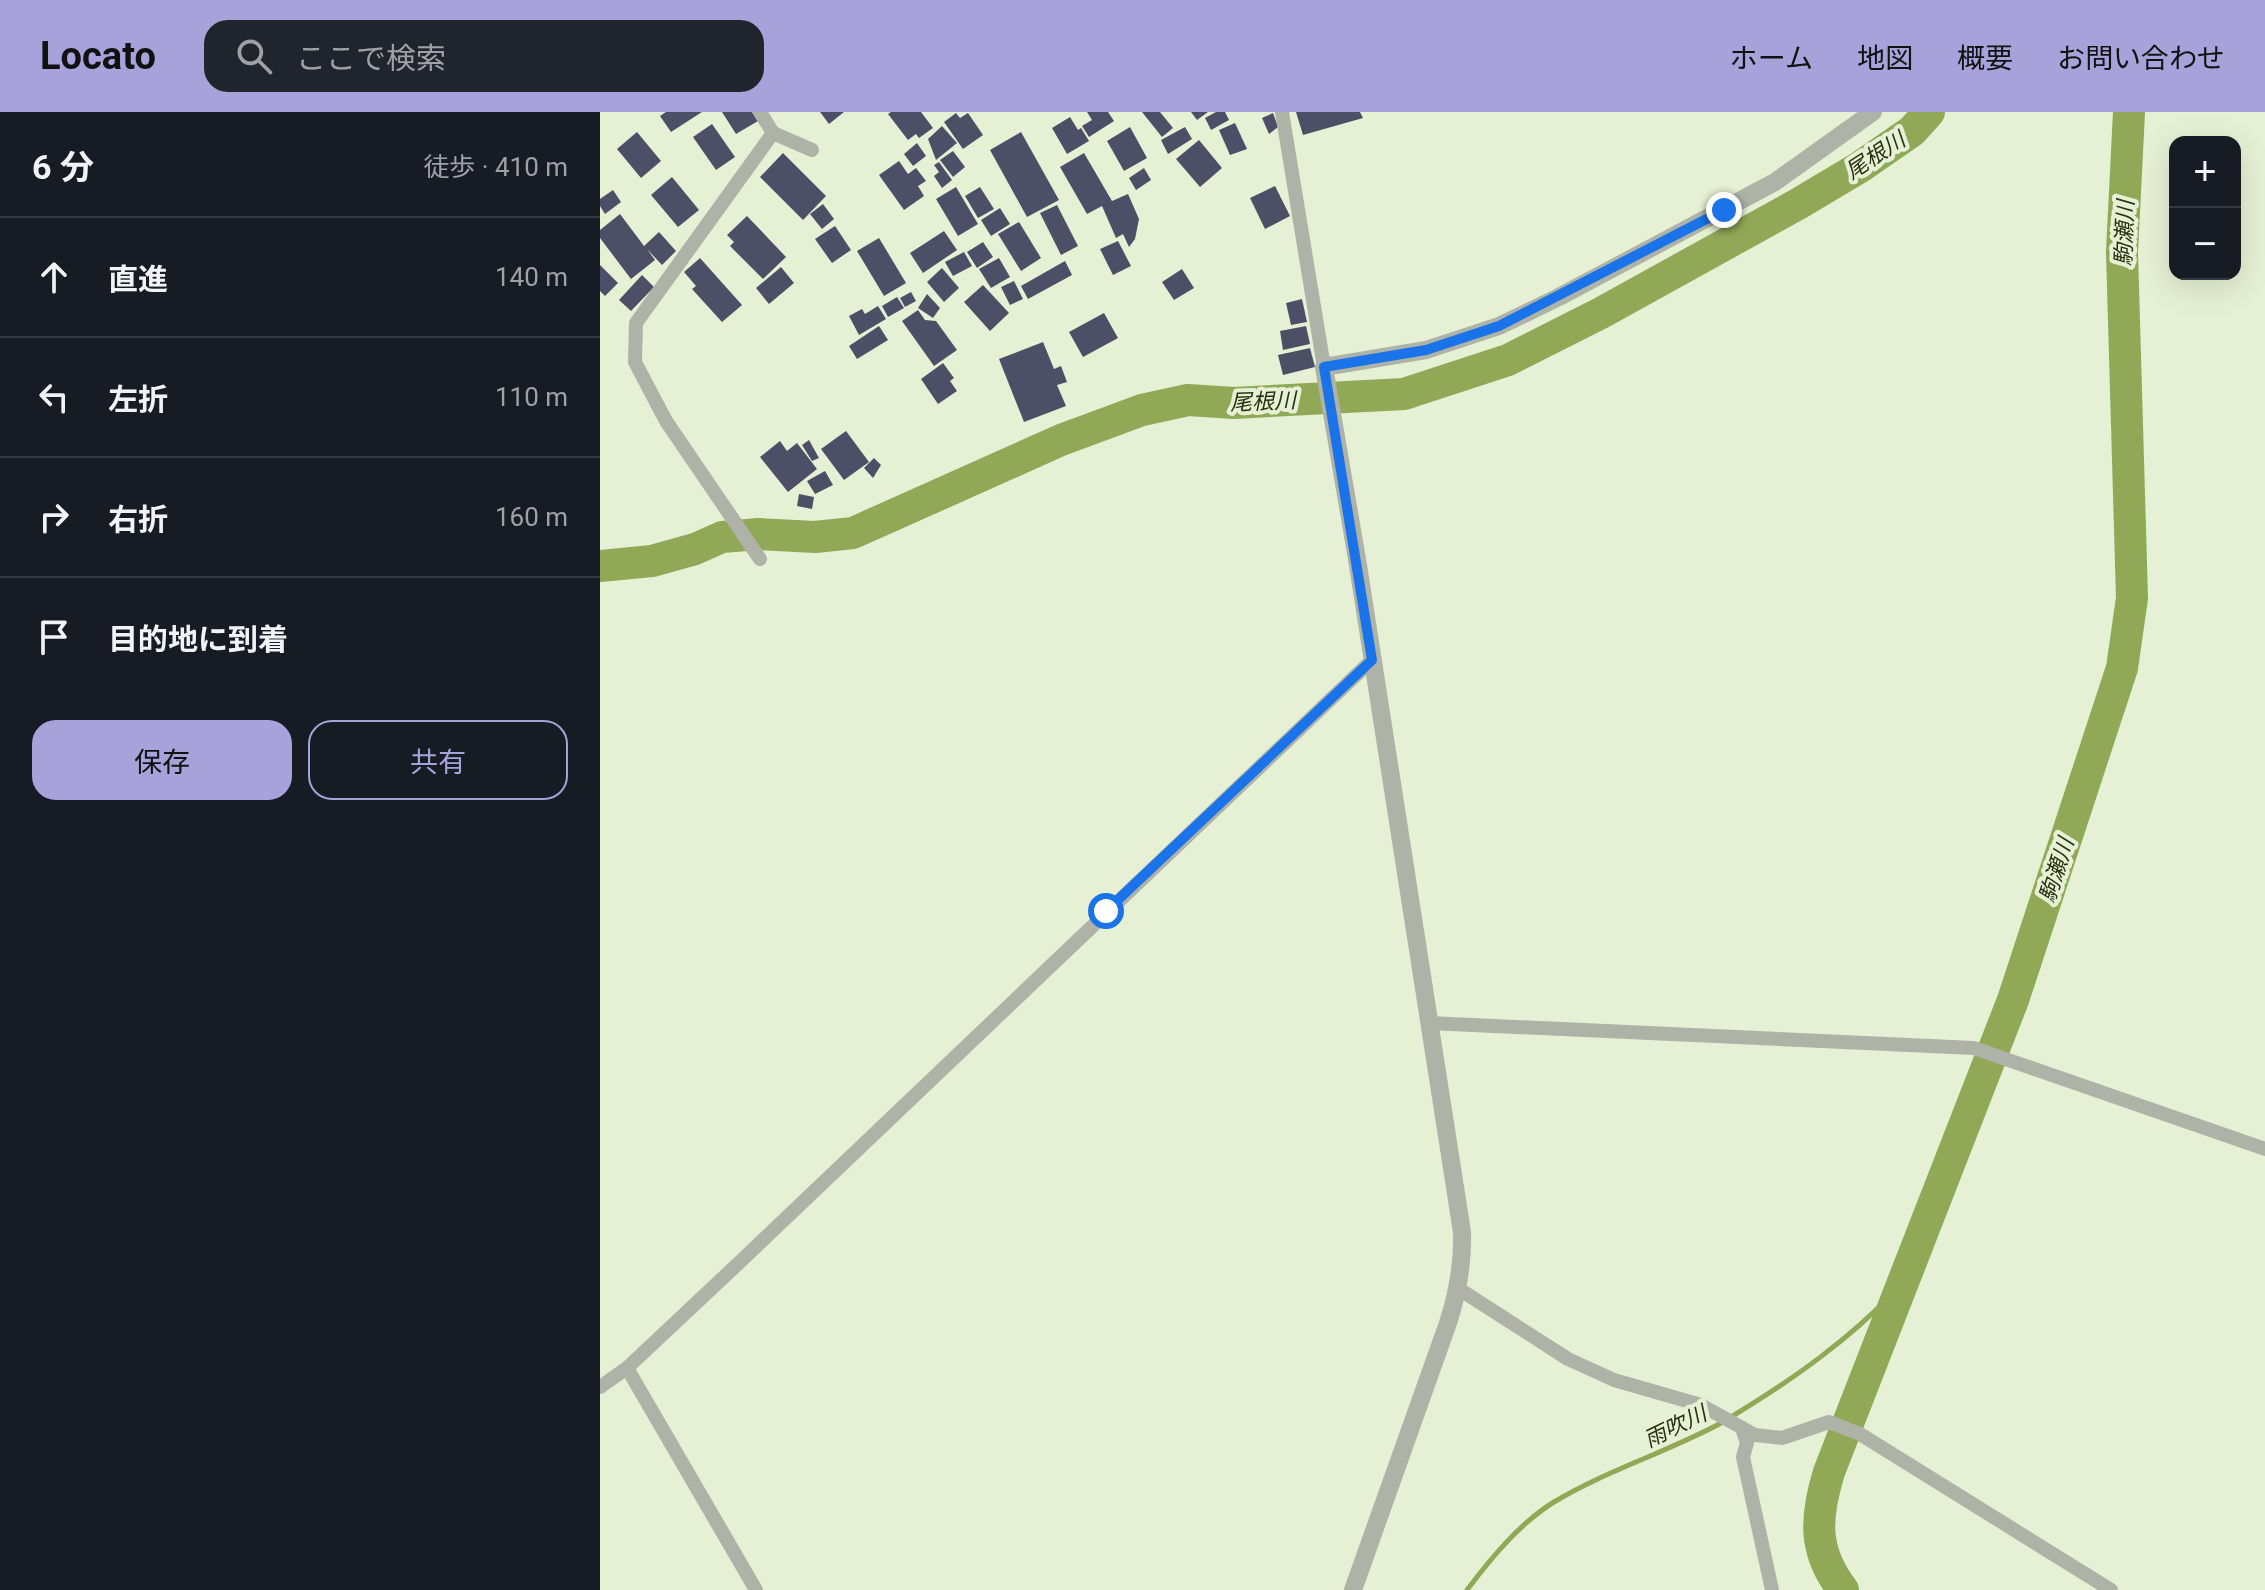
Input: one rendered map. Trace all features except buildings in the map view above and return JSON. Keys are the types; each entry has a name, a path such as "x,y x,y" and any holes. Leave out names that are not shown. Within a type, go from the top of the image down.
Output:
{"street":[{"path":"760,112 773,133 812,150"},
{"path":"1282,112 1462,1232 1463,1261 1459,1289 1353,1590"},
{"path":"1326,376 1426,350 1499,326 1775,182 1873,112"},
{"path":"760,559 666,421 635,362 636,323 773,133"},
{"path":"600,1387 627,1368 1372,660"},
{"path":"1429,1023 1974,1048 2265,1149"},
{"path":"1459,1289 1568,1359 1614,1380 1701,1405 1755,1435 1782,1438 1829,1422 1841,1425 2111,1590"},
{"path":"627,1368 756,1590"},
{"path":"1733,1422 1747,1443 1743,1457 1772,1590"}],"waterway":[{"name":"尾根川","path":"600,566 652,561 695,549 722,537 759,534 815,537 853,533 1061,440 1142,410 1188,400 1234,403 1404,394 1508,360 1601,313 1798,204 1912,131 1929,112"},
{"name":"駒瀬川","path":"1843,1590 1826,1562 1820,1534 1821,1504 1829,1472 2013,1000 2122,668 2132,598 2122,252 2129,112"},
{"name":"雨吹川","path":"1731,1417 1819,1358 1860,1325 1898,1288"},
{"name":"雨吹川","path":"1467,1590 1496,1554 1541,1510 1595,1480 1723,1422"}],"route":[{"path":"1106,911 1372,660 1324,367 1426,350 1499,326 1724,210"}]}
